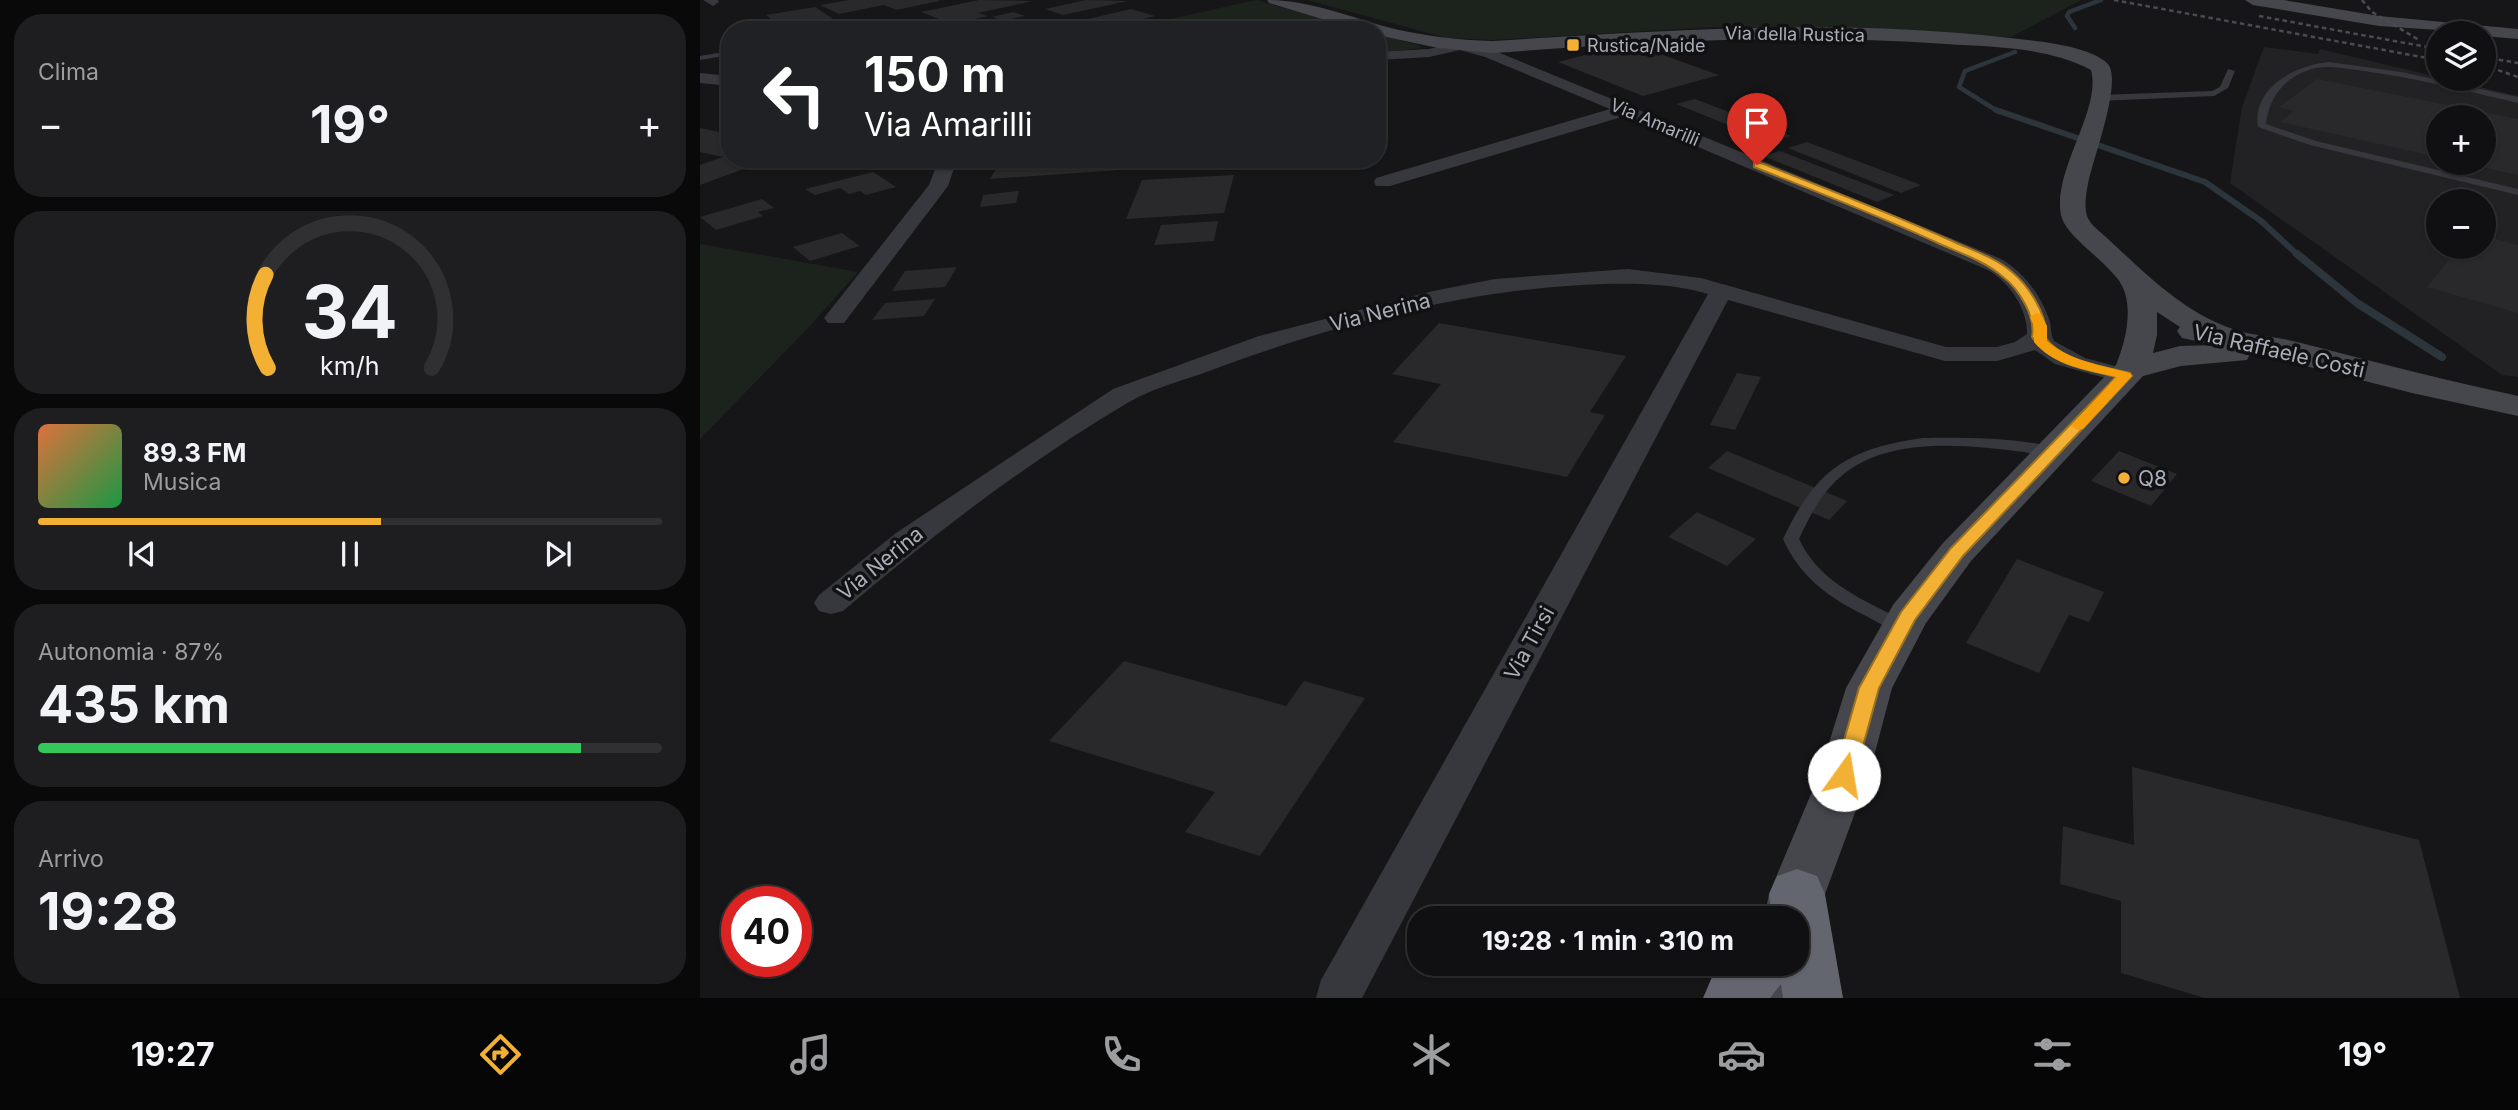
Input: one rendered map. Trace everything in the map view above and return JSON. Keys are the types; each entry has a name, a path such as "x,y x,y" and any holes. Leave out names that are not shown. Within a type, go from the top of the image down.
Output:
{"highway":[{"path":"1733,998 1750,976"},
{"path":"1808,976 1813,998"}],"street":[{"name":"Via della Rustica","path":"1275,0 1353,21"},
{"path":"2253,0 2379,21 2518,34"},
{"name":"Via della Rustica","path":"1386,30 1460,46 1499,50 1733,33 1801,33 2000,42 2069,53 2101,67 2104,74 2098,104"},
{"path":"1386,55 1429,53 1460,46"},
{"name":"Via Amarilli","path":"1499,50 1626,110 1920,230 1995,265 2011,276 2031,305 2040,326 2039,337"},
{"path":"700,78 721,80"},
{"path":"2098,104 2074,194 2076,218 2133,279 2174,311 2229,344"},
{"path":"1383,182 1626,110"},
{"path":"836,318 938,186 944,168"},
{"path":"1601,262 1648,267 1711,288"},
{"name":"Via Nerina","path":"831,603 907,540 1102,406 1146,385 1268,341 1366,314 1495,286 1628,276 1711,288 1945,354 2034,354 2068,360"},
{"path":"1793,906 1844,775 1869,688 1901,626 1957,552 2128,372 2140,347 2143,327 2142,305 2133,279"},
{"name":"Via Tirsi","path":"1338,996 1711,288"},
{"name":"Via Raffaele Costi","path":"2143,327 2229,344 2320,370 2412,383 2518,406"},
{"path":"2039,337 2046,348 2068,360 2128,372"},
{"name":"Via Nerina","path":"1997,354 2024,346 2039,337"},
{"name":"Via Raffaele Costi","path":"2128,372 2229,344"},
{"path":"1775,998 1780,976"}],"lane":[{"path":"700,58 721,54"},
{"path":"2518,100 2390,71 2329,64 2303,69 2278,84 2262,106 2261,125 2313,144 2518,192"},
{"path":"2098,104 2214,93 2224,89 2231,71"},
{"path":"1901,626 1827,585 1808,570 1796,555 1791,539 1804,511 1830,479 1850,463 1912,445 1973,442 2053,452"}],"shaded area":[{"path":"1256,0 1330,21 1162,21"},
{"path":"1307,0 2081,0 2011,37 1852,29 1714,27 1492,40 1447,38"},
{"path":"1386,36 1418,45 1422,48 1386,52"},
{"path":"2264,47 2318,54 2320,49 2426,74 2426,91 2496,91 2518,96 2518,377 2502,375 2230,183 2242,107"},
{"path":"700,244 858,272 810,326 700,439"}],"building":[{"path":"849,0 939,1 896,10 884,5 839,14 820,5"},
{"path":"979,0 1033,1 978,13 988,16 966,21 944,21 921,12"},
{"path":"1086,0 1128,1 1063,15 1045,9"},
{"path":"815,7 836,21 774,21 766,15"},
{"path":"1131,9 1155,16 1134,21 1080,21"},
{"path":"1013,12 1025,16 1003,21 992,17"},
{"path":"1643,48 1719,75 1643,96 1558,62 1609,49 1619,53"},
{"path":"2317,79 2448,105 2426,105 2426,154 2280,122 2294,111 2279,107"},
{"path":"1695,99 1791,136 1771,142 1676,104"},
{"path":"2496,115 2518,119 2518,175 2496,170"},
{"path":"700,128 721,132 721,157 700,152"},
{"path":"1807,142 1921,185 1901,193 1788,148"},
{"path":"1780,151 1894,195 1877,202 1763,156"},
{"path":"721,158 721,168 746,168 700,185 700,165"},
{"path":"996,168 1150,168 990,179"},
{"path":"873,172 896,187 866,195 860,191 849,194 840,188 815,195 805,189"},
{"path":"1234,175 1224,213 1126,219 1142,180"},
{"path":"1019,191 1016,203 980,207 983,195"},
{"path":"762,199 774,208 758,212 763,216 716,230 700,217"},
{"path":"1218,221 1214,241 1154,245 1161,225"},
{"path":"842,233 860,246 810,261 793,247"},
{"path":"2496,239 2518,245 2518,313 2427,287 2449,259 2496,259"},
{"path":"957,267 945,287 892,291 905,271"},
{"path":"935,299 924,316 872,320 885,303"},
{"path":"1439,323 1626,356 1590,412 1605,415 1567,477 1393,442 1441,384 1392,374"},
{"path":"1737,373 1761,377 1735,430 1710,425"},
{"path":"1727,451 1847,501 1829,520 1708,468"},
{"path":"2119,451 2177,474 2151,506 2091,481"},
{"path":"1697,512 1756,539 1727,566 1668,537"},
{"path":"2017,559 2104,592 2089,622 2069,615 2039,673 1966,643"},
{"path":"1124,661 1286,706 1304,681 1365,698 1260,856 1185,832 1215,792 1049,741"},
{"path":"2132,767 2419,840 2460,998 2205,998 2121,973 2121,901 2060,884 2063,826 2134,845"}],"waterway":[{"path":"2075,28 2067,16 2069,12 2101,0"},
{"path":"1999,112 1959,87 1965,71 2015,52"},
{"path":"1996,110 2205,182 2261,221 2299,256"},
{"path":"2297,254 2357,303 2442,357"}],"railway":[{"path":"2114,0 2426,58"},
{"path":"2362,0 2372,12 2419,40"},
{"path":"2259,16 2426,47"},
{"path":"2496,59 2518,63"},
{"path":"2496,69 2518,77"}],"slow traffic":[{"path":"2036,317 2041,331 2041,342 2054,354 2125,376 2078,426"}],"place":[{"name":"Rustica/Naide","path":"1573,45"},
{"name":"Q8","path":"2124,478"}],"route":[{"path":"1757,165 1920,230 2004,270 2031,305 2040,326 2039,337 2046,348 2068,360 2125,376 1957,552 1908,616 1869,688 1855,729 1844,775"}]}
